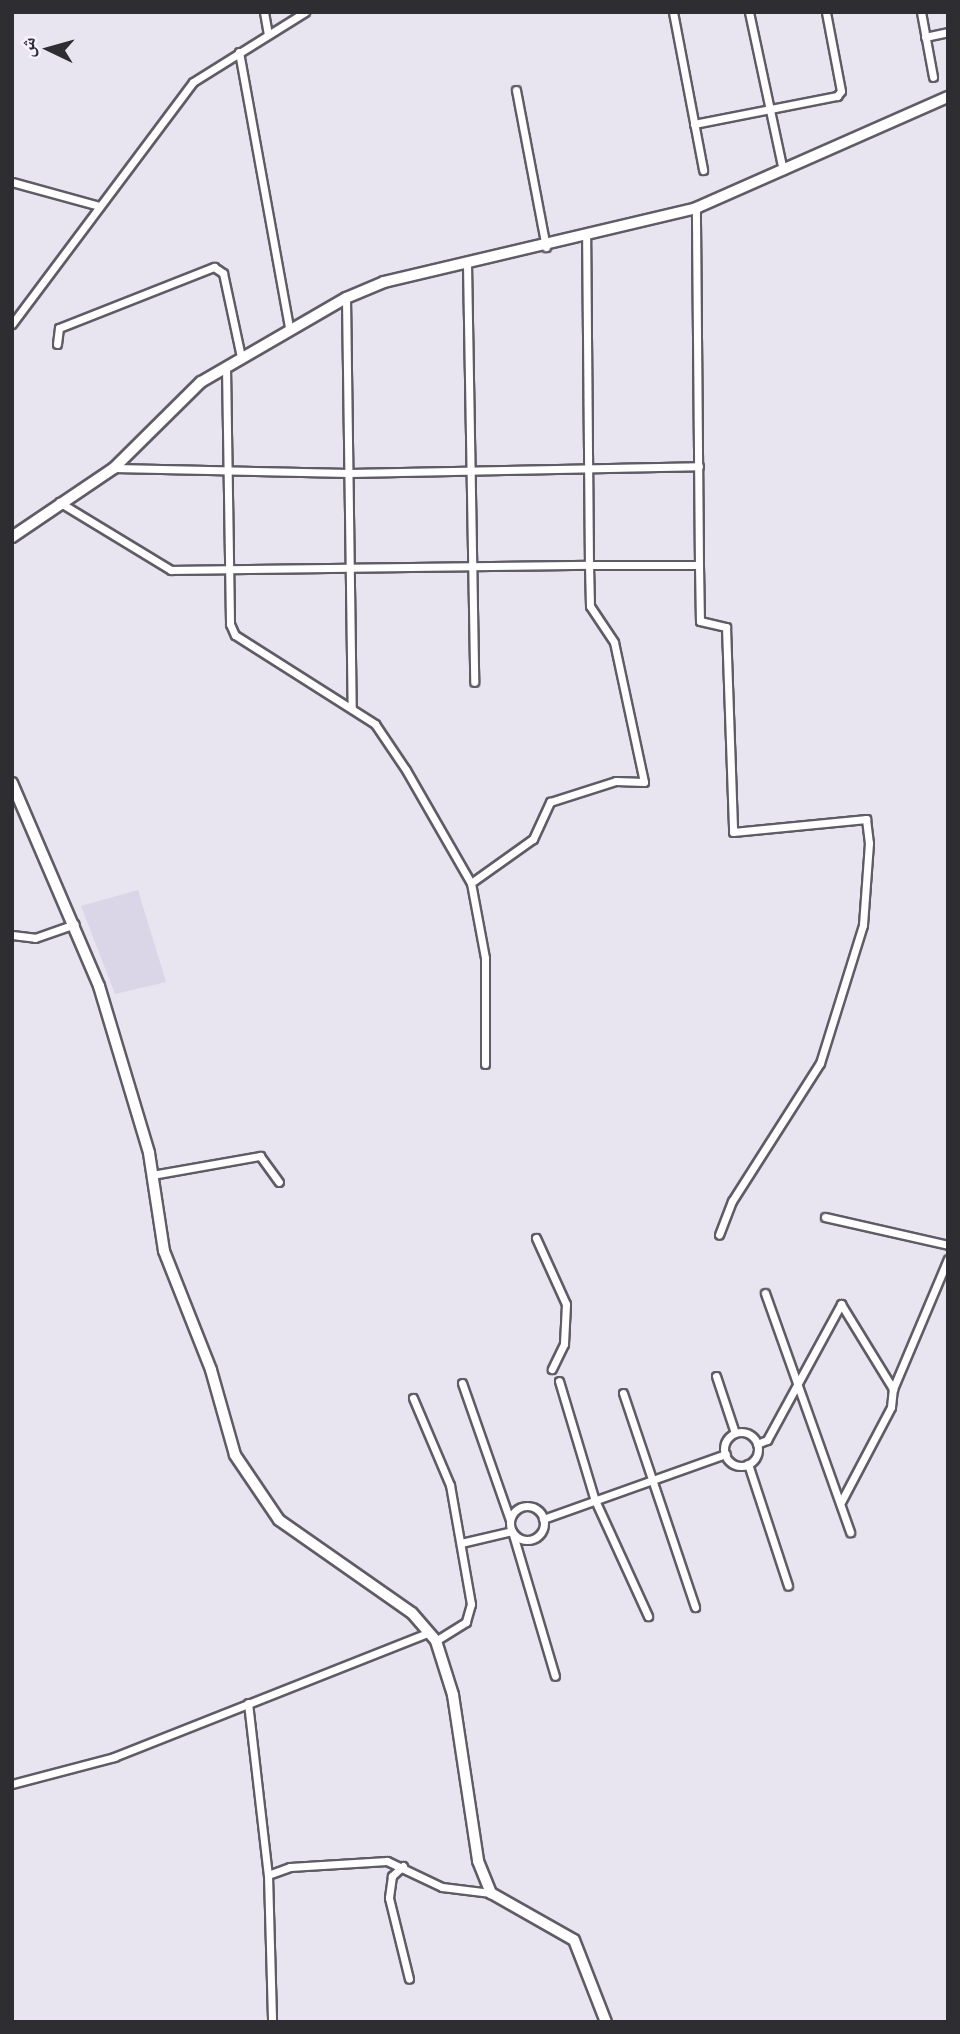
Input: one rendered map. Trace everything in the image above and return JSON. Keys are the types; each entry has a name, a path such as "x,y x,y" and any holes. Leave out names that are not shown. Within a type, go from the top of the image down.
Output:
{"street":[{"path":"264,12 268,34"},
{"path":"12,324 194,82 305,12"},
{"path":"673,12 704,170"},
{"path":"749,12 783,170"},
{"path":"694,124 769,111 841,91 826,12"},
{"path":"920,12 933,77"},
{"path":"925,37 948,32"},
{"path":"239,52 289,328"},
{"path":"516,90 546,248"},
{"path":"12,537 59,501 114,468 179,400 289,328 346,298 384,282 546,248 696,208 948,97"},
{"path":"12,182 100,206"},
{"path":"696,208 700,621 726,627 733,832 866,819 869,843 863,925 820,1063 732,1201 719,1235"},
{"path":"471,884 533,839 550,802 616,781 644,782 614,642 590,606 586,238"},
{"path":"467,264 468,469 474,682"},
{"path":"57,344 59,328 214,267 223,274 242,357"},
{"path":"346,298 352,708"},
{"path":"226,367 229,568 235,635 375,724 471,884 485,958 485,1064"},
{"path":"114,468 228,474 699,466"},
{"path":"59,501 171,570 699,565"},
{"path":"12,783 17,808 76,923 152,1175 164,1251 250,1481 279,1520 412,1613 436,1641 453,1695 478,1861 491,1892"},
{"path":"12,935 35,938 76,923"},
{"path":"152,1175 260,1156 279,1182"},
{"path":"825,1217 948,1245"},
{"path":"536,1238 566,1304 564,1344 552,1369"},
{"path":"841,1502 891,1408 893,1389 948,1259"},
{"path":"765,1293 799,1382 850,1532"},
{"path":"788,1586 748,1464 758,1444 767,1440 841,1304 893,1389"},
{"path":"543,1519 594,1498 726,1454 735,1433 716,1376"},
{"path":"559,1381 594,1498 648,1616"},
{"path":"462,1383 510,1520 555,1676"},
{"path":"623,1393 695,1607"},
{"path":"413,1398 450,1485 471,1613 456,1631 436,1641"},
{"path":"735,1433 746,1433 758,1444"},
{"path":"726,1454 734,1464 748,1464"},
{"path":"510,1520 526,1506 543,1519"},
{"path":"461,1543 512,1531 530,1540 542,1530 543,1519"},
{"path":"12,1784 114,1757 427,1633"},
{"path":"248,1703 268,1875 272,2022"},
{"path":"268,1875 290,1867 387,1861 403,1866 442,1887 491,1892 575,1940 606,2022"},
{"path":"403,1866 392,1876 389,1898 409,1979"}],"shaded area":[{"path":"138,890 166,982 115,994 81,906"}]}
